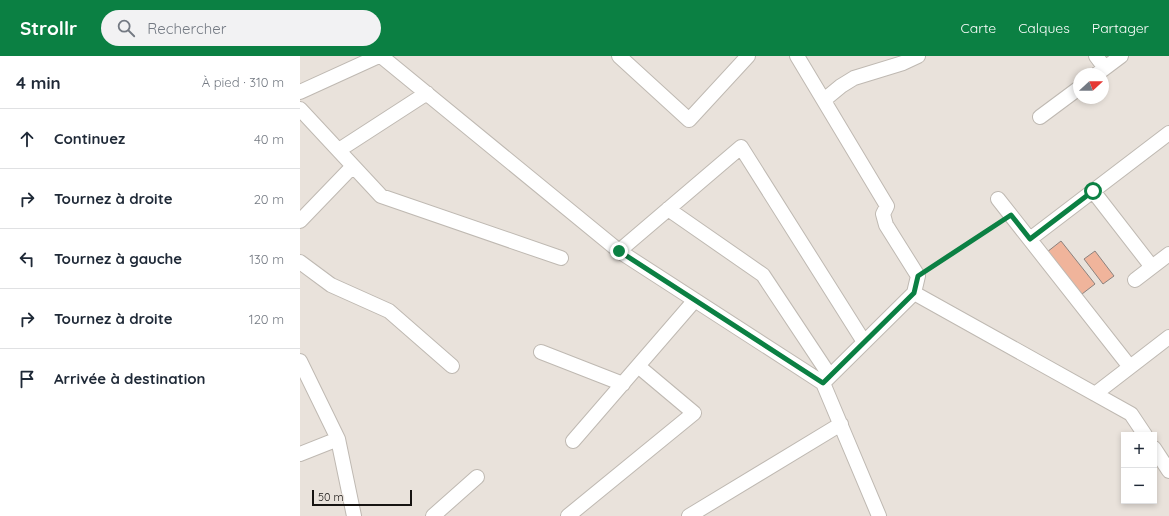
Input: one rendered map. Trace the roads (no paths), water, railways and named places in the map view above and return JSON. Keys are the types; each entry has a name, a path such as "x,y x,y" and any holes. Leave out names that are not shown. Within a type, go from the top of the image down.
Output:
{"street":[{"path":"300,92 380,56 619,251 695,300 826,379"},
{"path":"619,56 689,120 748,56"},
{"path":"797,56 887,206 883,214 886,225 918,276 914,293 826,379"},
{"path":"824,100 841,86 854,78 903,63 918,56"},
{"path":"1096,56 1100,68"},
{"path":"1105,68 1121,56"},
{"path":"1040,117 1073,92"},
{"path":"339,150 427,93"},
{"path":"300,109 381,196 561,258"},
{"path":"1030,239 1169,133"},
{"path":"619,251 741,147 864,342"},
{"path":"300,221 353,166"},
{"path":"1093,191 1152,267"},
{"path":"998,199 1130,367"},
{"path":"668,210 763,275 826,379 841,424 879,516"},
{"path":"1135,280 1169,254"},
{"path":"300,262 332,285 389,311 452,366"},
{"path":"914,293 1132,414 1143,432"},
{"path":"573,442 695,300"},
{"path":"1095,394 1169,337"},
{"path":"541,352 623,384"},
{"path":"300,361 338,439 354,516"},
{"path":"568,516 694,414 638,366"},
{"path":"688,516 841,424"},
{"path":"300,454 338,439"},
{"path":"1157,451 1167,463"},
{"path":"433,516 477,477"}]}
